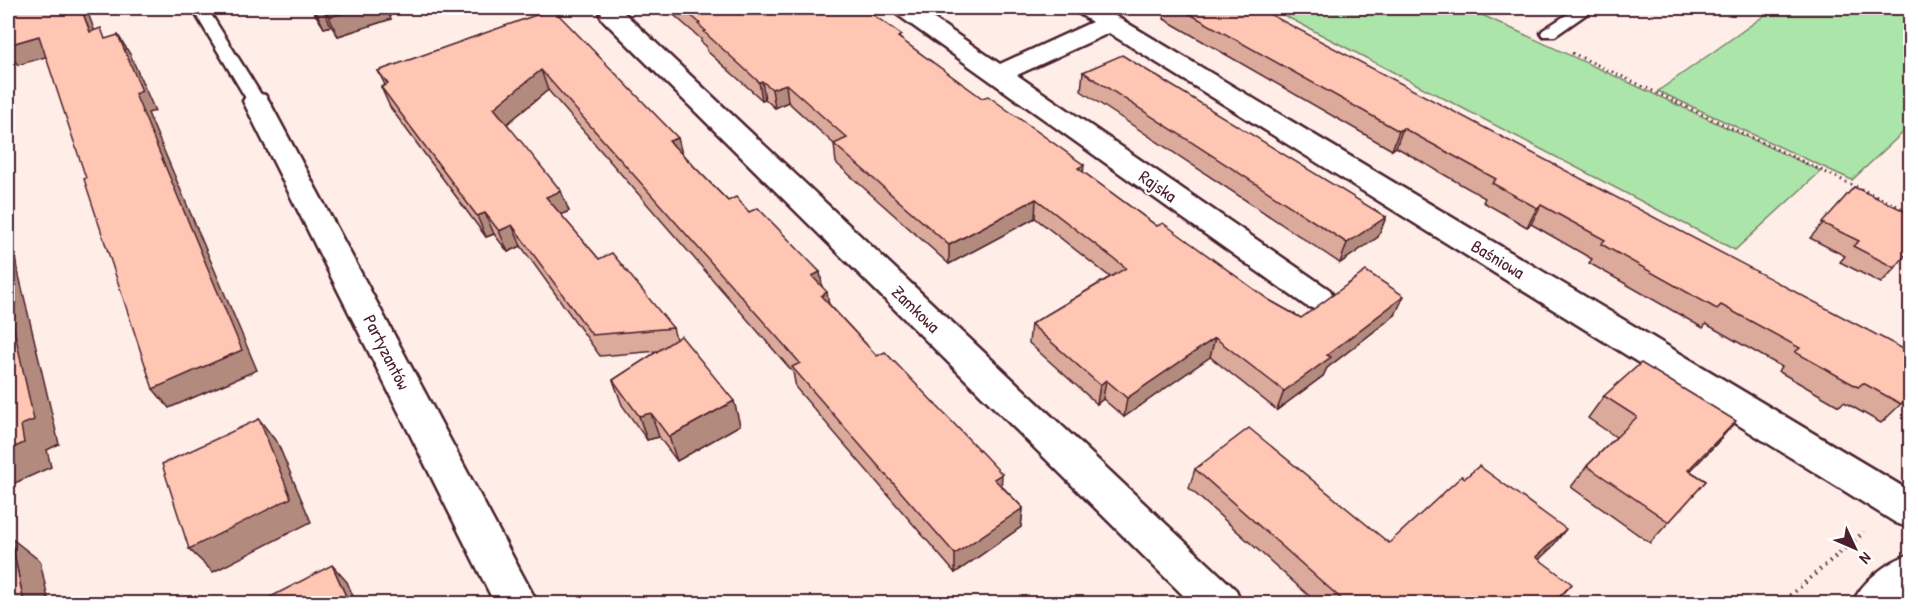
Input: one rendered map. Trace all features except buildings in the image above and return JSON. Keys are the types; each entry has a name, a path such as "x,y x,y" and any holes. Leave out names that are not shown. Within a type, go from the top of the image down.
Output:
{"street":[{"name":"Rajska","path":"903,8 1318,298"},
{"name":"Zamkowa","path":"612,15 1221,603"},
{"path":"998,74 1098,15"},
{"name":"Baśniowa","path":"1098,15 1904,507"},
{"name":"Partyzantów","path":"256,101 518,603"},
{"path":"1873,603 1911,572"}],"lane":[{"path":"200,8 256,101"},
{"path":"1549,33 1587,8"}],"path":[{"path":"1549,33 1549,40 1558,46 1911,212"},
{"path":"1780,603 1904,507"}],"green space":[{"path":"1270,8 1467,8 1821,171 1735,250"},
{"path":"1775,8 1910,8 1910,126 1852,180 1658,91"}]}
